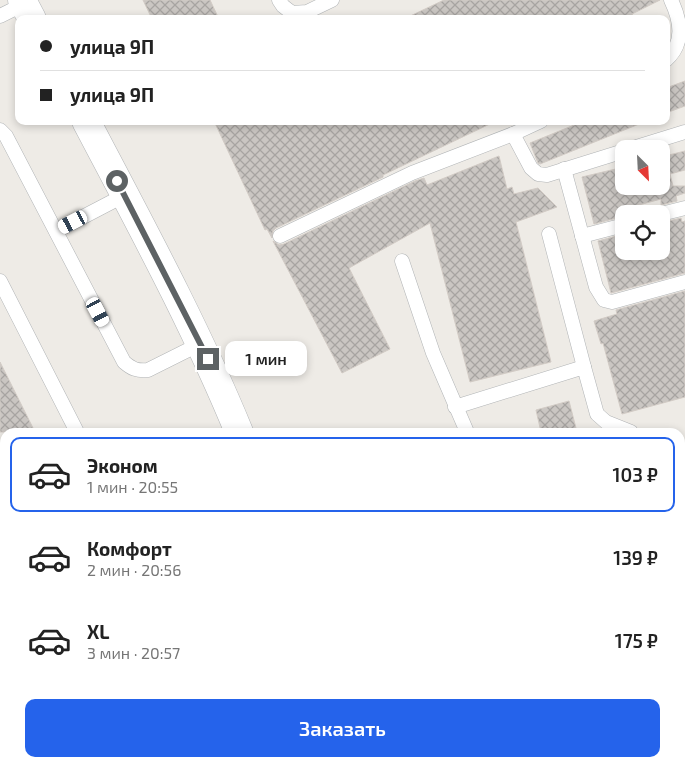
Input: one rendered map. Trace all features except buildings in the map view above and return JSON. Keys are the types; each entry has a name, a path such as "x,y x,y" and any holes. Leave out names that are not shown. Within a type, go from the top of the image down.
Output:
{"street":[{"path":"88,125 200,344 237,428"}],"lane":[{"path":"279,0 292,13 307,12 332,0"},
{"path":"670,55 678,44 680,28 677,13 671,0"},
{"path":"0,16 28,6"},
{"path":"280,236 412,172 532,125"},
{"path":"0,130 6,136 124,362 138,371 148,370 200,344"},
{"path":"659,140 685,132"},
{"path":"513,134 530,168 538,174 547,174 615,154"},
{"path":"564,169 596,287 604,300 612,302 685,282"},
{"path":"56,231 125,195"},
{"path":"670,212 685,208"},
{"path":"582,236 615,227"},
{"path":"548,234 597,414 606,422 621,428"},
{"path":"402,261 432,352 465,428"},
{"path":"0,281 75,428"},
{"path":"455,407 584,367"}],"route":[{"path":"117,181 208,359"}]}
